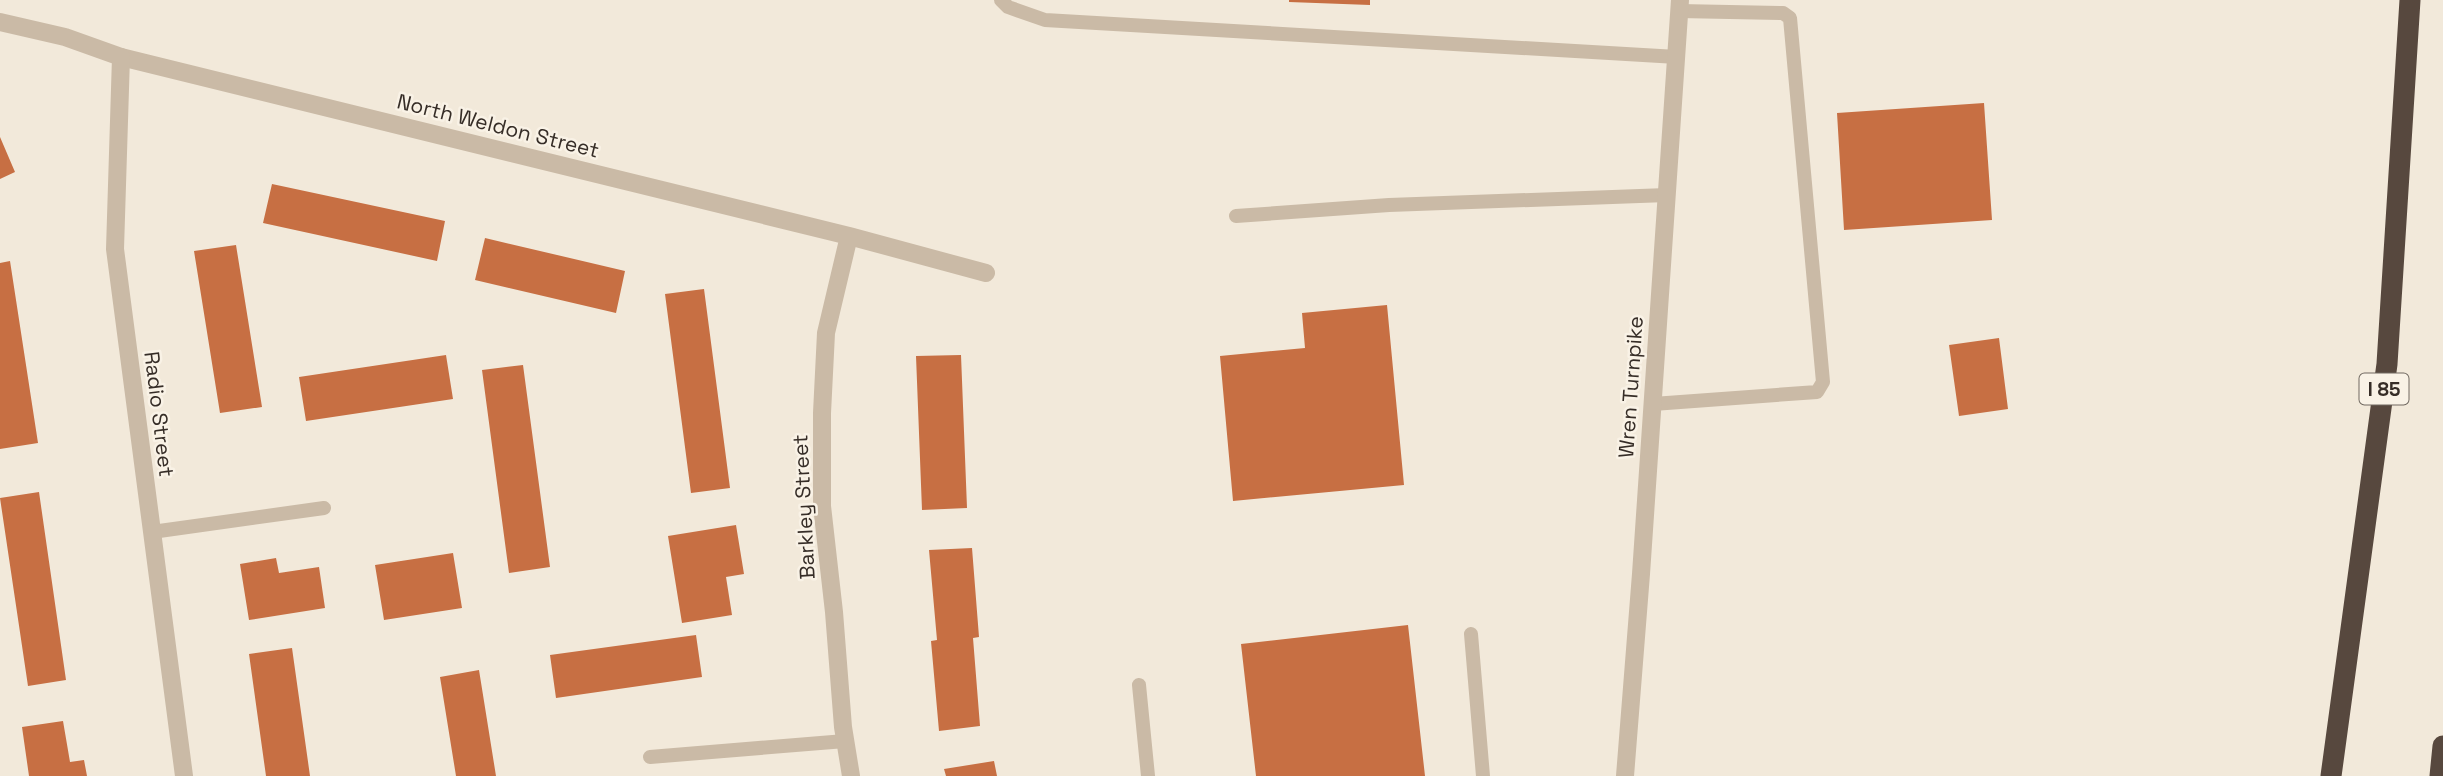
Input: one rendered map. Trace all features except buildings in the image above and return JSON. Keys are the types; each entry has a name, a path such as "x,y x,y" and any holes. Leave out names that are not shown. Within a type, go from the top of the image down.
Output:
{"highway":[{"name":"I 85","path":"2331,776 2388,364 2410,0"},
{"path":"2440,776 2443,746"}],"street":[{"name":"Wren Turnpike","path":"1625,776 1680,6"},
{"name":"North Weldon Street","path":"0,22 65,37 121,57 986,272"},
{"name":"Radio Street","path":"121,57 115,249 184,776"},
{"name":"Barkley Street","path":"849,236 826,333 822,413 822,506 845,741 851,776"}],"lane":[{"path":"1001,0 1008,7 1045,20 1677,57"},
{"path":"1653,404 1817,392 1823,382 1790,18 1783,13 1680,6"},
{"path":"1236,216 1389,205 1667,195"},
{"path":"152,532 324,508"},
{"path":"1471,634 1483,776"},
{"path":"1139,685 1148,776"},
{"path":"650,757 845,741"}]}
